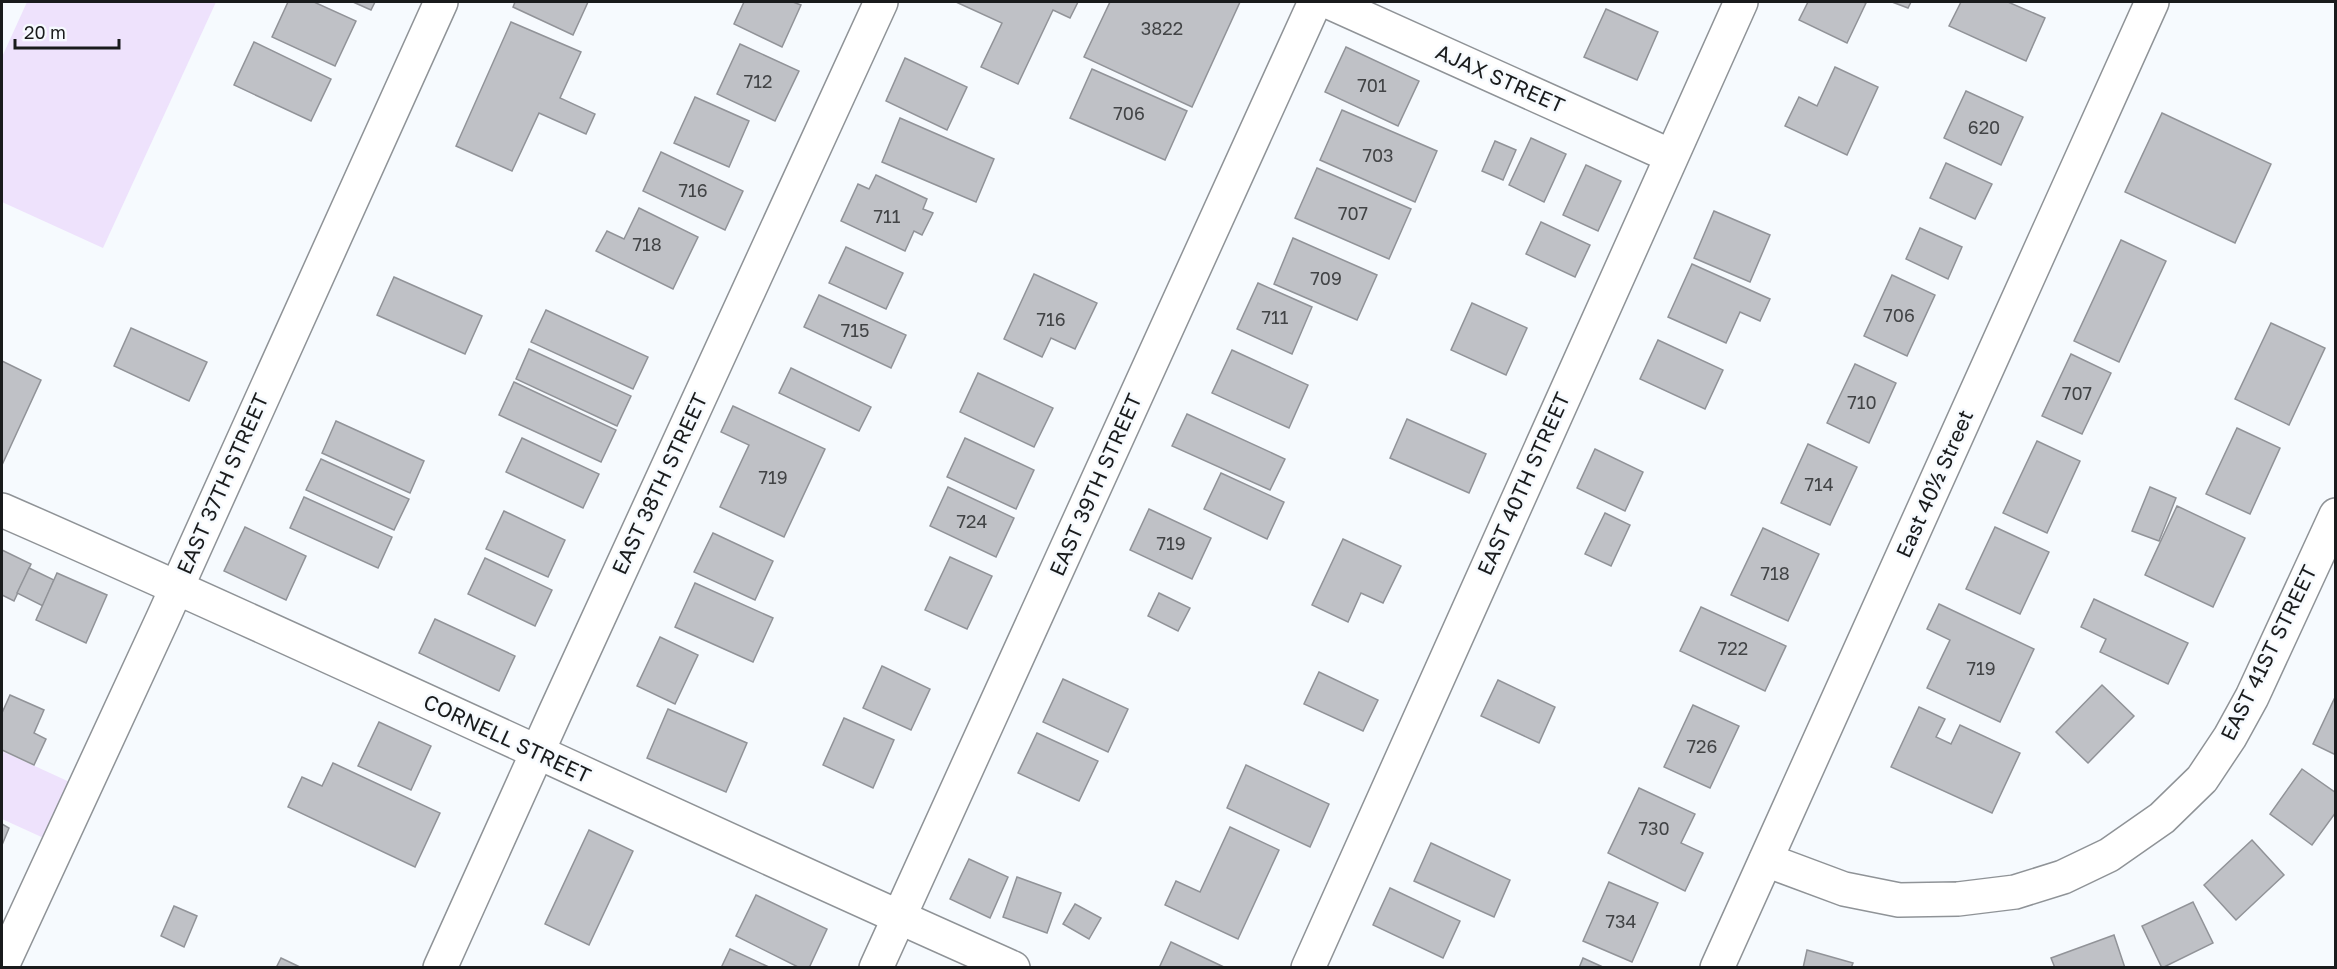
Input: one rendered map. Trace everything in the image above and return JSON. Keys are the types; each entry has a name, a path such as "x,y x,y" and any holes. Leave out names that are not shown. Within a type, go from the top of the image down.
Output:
{"street":[{"name":"EAST 37TH STREET","path":"2,966 441,2"},
{"name":"EAST 38TH STREET","path":"440,968 881,2"},
{"name":"EAST 39TH STREET","path":"876,968 1315,2"},
{"name":"AJAX STREET","path":"1329,2 1671,156"},
{"name":"EAST 40TH STREET","path":"1308,968 1741,2"},
{"name":"East 40½ Street","path":"1717,968 2152,2"},
{"name":"CORNELL STREET","path":"2,510 177,586 537,753 1013,968"},
{"name":"EAST 41ST STREET","path":"1766,860 1844,889 1899,900 1959,899 2015,892 2063,877 2109,855 2162,818 2202,779 2230,737 2252,697 2336,515"}],"shaded area":[{"path":"27,2 216,2 103,248 2,202 2,57"},
{"path":"2,751 74,784 48,840 2,819"}],"building":[{"path":"288,2 314,2 356,21 335,66 272,37"},
{"path":"353,2 375,2 371,10"},
{"path":"515,2 588,2 573,35 513,7"},
{"path":"744,2 793,2 801,5 782,47 734,24"},
{"path":"956,2 1078,2 1070,18 1053,10 1018,84 981,67 1002,23"},
{"path":"1110,2 1240,2 1192,107 1084,57"},
{"path":"1808,2 1866,3 1847,43 1799,20"},
{"path":"1892,2 1911,2 1908,8"},
{"path":"1961,2 2008,2 2045,18 2026,61 1949,26"},
{"path":"1606,9 1658,32 1637,80 1584,57"},
{"path":"511,22 581,52 560,98 595,114 586,134 539,113 512,171 456,146"},
{"path":"254,42 331,79 311,121 234,85"},
{"path":"740,44 799,71 775,121 717,94"},
{"path":"1346,47 1419,81 1398,126 1325,92"},
{"path":"905,58 967,87 947,130 886,101"},
{"path":"1835,67 1878,87 1847,155 1785,126 1799,97 1817,106"},
{"path":"1092,69 1187,111 1165,160 1070,118"},
{"path":"1966,91 2023,117 2001,165 1944,138"},
{"path":"695,97 749,121 729,167 674,143"},
{"path":"1342,110 1437,151 1415,202 1320,160"},
{"path":"2162,113 2271,164 2235,243 2125,192"},
{"path":"900,118 994,159 976,202 882,162"},
{"path":"1531,138 1566,154 1544,202 1509,185"},
{"path":"1495,141 1516,150 1503,180 1482,171"},
{"path":"661,152 743,191 725,230 643,191"},
{"path":"1946,163 1992,184 1975,219 1930,198"},
{"path":"1586,165 1621,181 1598,231 1563,215"},
{"path":"1317,168 1411,209 1389,259 1295,218"},
{"path":"876,175 927,199 923,209 933,213 922,235 914,231 905,251 841,221 858,184 869,189"},
{"path":"639,208 698,237 673,289 596,251 607,231 624,239"},
{"path":"1714,211 1770,235 1750,282 1694,258"},
{"path":"1541,222 1590,245 1575,277 1526,254"},
{"path":"1920,228 1962,247 1948,279 1906,259"},
{"path":"1293,238 1377,275 1357,320 1274,284"},
{"path":"2121,240 2166,261 2119,362 2074,341"},
{"path":"846,247 903,273 886,309 829,283"},
{"path":"1692,264 1770,299 1760,321 1740,312 1726,343 1668,317"},
{"path":"1034,274 1097,303 1075,349 1051,338 1042,357 1004,339"},
{"path":"1892,275 1935,295 1907,356 1864,336"},
{"path":"394,277 482,316 465,354 377,315"},
{"path":"1258,283 1312,307 1292,354 1237,329"},
{"path":"819,295 906,335 891,368 804,327"},
{"path":"1472,303 1527,328 1506,375 1451,350"},
{"path":"546,310 648,357 633,389 531,342"},
{"path":"2271,323 2325,348 2289,425 2235,399"},
{"path":"131,328 207,362 189,401 114,366"},
{"path":"1658,340 1723,370 1705,409 1640,379"},
{"path":"529,349 631,396 617,426 516,379"},
{"path":"1232,350 1308,385 1289,428 1212,393"},
{"path":"2071,354 2111,373 2082,434 2042,416"},
{"path":"2,361 41,380 2,465"},
{"path":"1855,364 1896,383 1869,443 1827,423"},
{"path":"791,368 871,407 859,431 779,393"},
{"path":"978,373 1053,408 1034,447 960,412"},
{"path":"514,382 616,430 601,462 499,415"},
{"path":"733,406 825,449 784,537 720,507 749,445 721,432"},
{"path":"1187,414 1285,459 1270,490 1172,446"},
{"path":"1407,419 1486,454 1469,493 1390,458"},
{"path":"336,421 424,461 410,493 322,453"},
{"path":"2237,428 2280,448 2250,514 2206,494"},
{"path":"522,438 599,474 583,508 506,472"},
{"path":"965,438 1034,470 1016,509 947,477"},
{"path":"2037,441 2080,461 2047,533 2003,513"},
{"path":"1808,444 1857,467 1830,525 1781,503"},
{"path":"1595,449 1643,472 1625,511 1577,488"},
{"path":"321,459 409,499 394,530 306,490"},
{"path":"1221,473 1284,502 1267,539 1204,509"},
{"path":"948,487 1014,518 996,557 930,526"},
{"path":"2150,487 2176,498 2159,541 2132,531"},
{"path":"304,497 392,537 378,568 290,528"},
{"path":"2177,506 2245,538 2213,607 2145,575"},
{"path":"1149,509 1211,538 1192,579 1130,550"},
{"path":"504,511 565,540 548,577 486,549"},
{"path":"1605,513 1630,525 1611,566 1585,554"},
{"path":"245,527 306,556 286,600 224,571"},
{"path":"1995,527 2049,552 2020,614 1966,589"},
{"path":"1763,528 1819,554 1788,621 1731,595"},
{"path":"713,533 773,561 755,600 694,572"},
{"path":"1343,539 1401,566 1383,603 1361,593 1348,622 1312,605"},
{"path":"2,550 31,564 14,601 2,595"},
{"path":"950,557 992,576 967,629 925,610"},
{"path":"485,558 552,590 535,626 468,594"},
{"path":"29,568 54,580 43,606 17,593"},
{"path":"57,573 107,595 86,643 36,620"},
{"path":"695,583 773,618 753,662 675,627"},
{"path":"1159,593 1190,608 1178,631 1148,616"},
{"path":"2094,599 2188,643 2168,684 2100,652 2106,639 2081,627"},
{"path":"1939,604 2034,649 2000,722 1927,688 1950,640 1927,629"},
{"path":"1701,607 1786,646 1765,691 1680,651"},
{"path":"435,619 515,656 499,691 419,653"},
{"path":"660,637 698,655 675,704 637,686"},
{"path":"882,666 930,689 911,730 863,708"},
{"path":"1319,672 1378,700 1363,731 1304,704"},
{"path":"1063,679 1128,709 1108,752 1043,722"},
{"path":"1498,680 1555,707 1539,743 1481,716"},
{"path":"2102,685 2134,716 2088,763 2056,732"},
{"path":"10,695 44,710 34,733 46,739 34,765 2,750 2,713"},
{"path":"2336,695 2336,755 2313,744"},
{"path":"1693,705 1739,726 1710,788 1664,767"},
{"path":"1919,707 1945,719 1936,737 1951,744 1960,725 2020,753 1992,813 1891,767"},
{"path":"668,709 747,743 726,792 647,758"},
{"path":"844,718 894,740 873,788 823,765"},
{"path":"379,722 431,746 411,790 358,766"},
{"path":"1037,733 1098,761 1079,801 1018,773"},
{"path":"333,763 440,813 415,867 288,807 302,777 322,786"},
{"path":"1246,765 1329,804 1310,847 1227,808"},
{"path":"2302,769 2336,793 2336,812 2312,845 2270,814"},
{"path":"1639,788 1695,814 1681,843 1703,853 1685,891 1608,853"},
{"path":"2,824 9,828 2,845"},
{"path":"1230,827 1279,850 1238,939 1165,905 1176,881 1200,892"},
{"path":"589,830 633,851 589,945 545,924"},
{"path":"2252,840 2284,875 2236,920 2204,885"},
{"path":"1431,843 1510,880 1494,917 1414,881"},
{"path":"969,859 1008,877 990,918 950,899"},
{"path":"1017,877 1061,893 1047,933 1003,917"},
{"path":"1609,882 1658,903 1632,962 1583,941"},
{"path":"1390,888 1460,921 1443,958 1373,925"},
{"path":"756,895 827,929 809,968 800,968 736,936"},
{"path":"2193,902 2213,943 2162,968 2142,926"},
{"path":"1075,904 1101,918 1089,939 1063,924"},
{"path":"174,906 197,916 184,947 161,936"},
{"path":"2114,935 2125,968 2055,968 2051,958"},
{"path":"1171,942 1226,968 1159,968"},
{"path":"730,949 771,968 721,968"},
{"path":"1807,950 1853,963 1851,968 1803,968"},
{"path":"281,958 302,968 276,968"},
{"path":"1583,958 1605,968 1579,968"}]}
